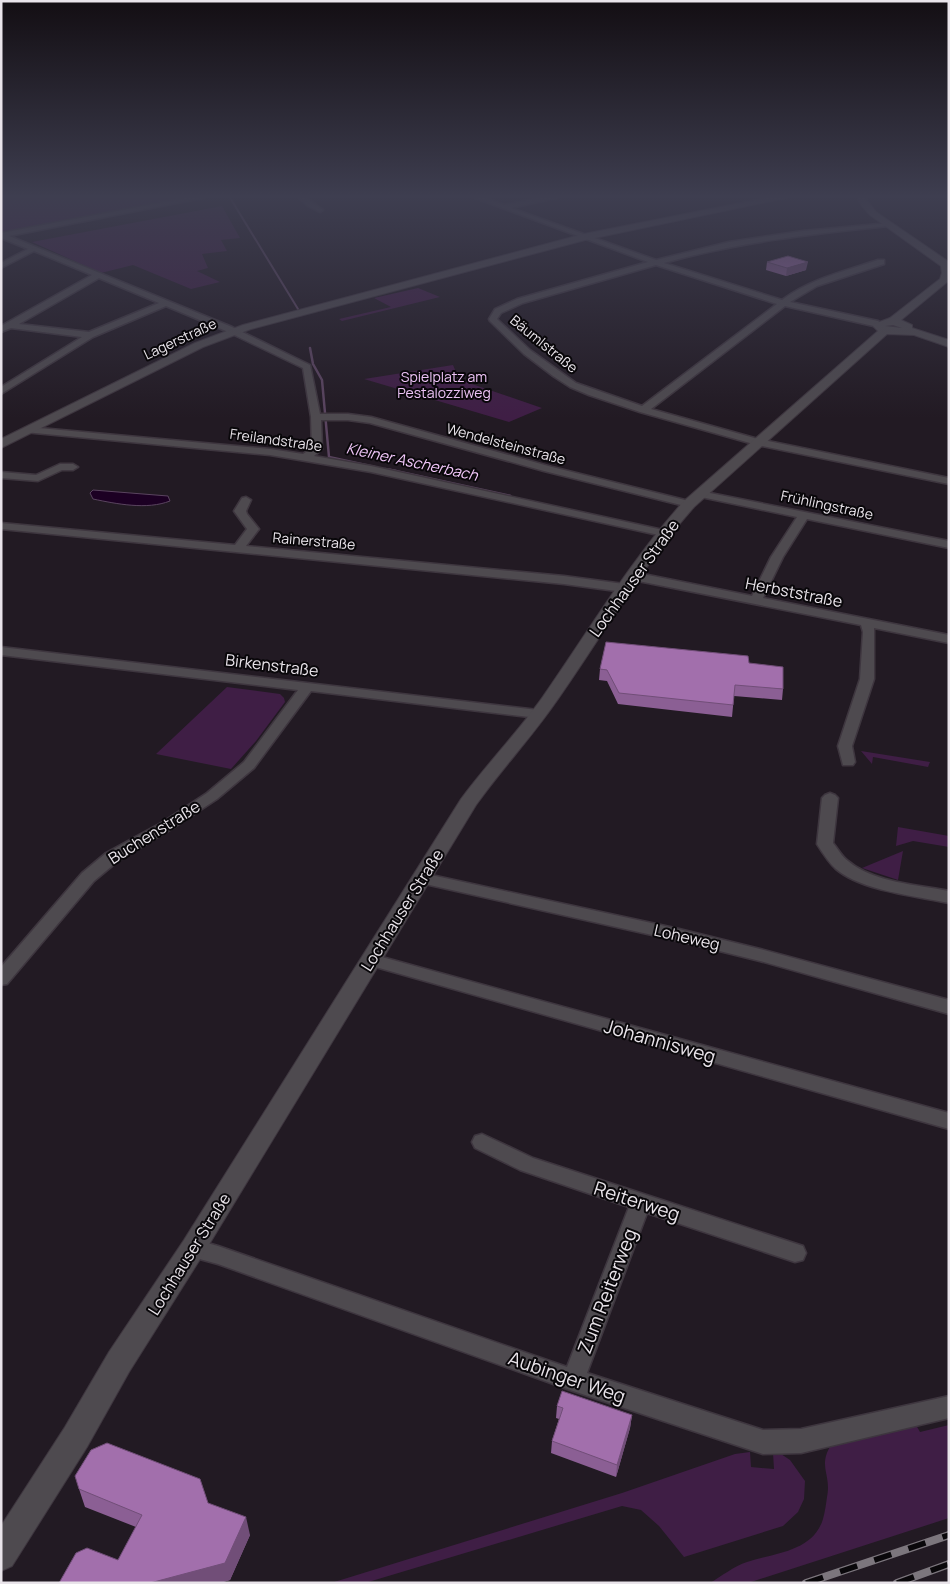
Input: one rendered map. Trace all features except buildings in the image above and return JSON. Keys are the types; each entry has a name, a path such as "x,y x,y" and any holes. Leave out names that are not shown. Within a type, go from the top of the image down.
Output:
{"street":[{"path":"87,270 234,332 307,367 323,417 317,448 305,458"},
{"name":"Lagerstraße","path":"1,444 199,345 234,332 463,270"},
{"name":"Bäumlstraße","path":"632,270 520,301 498,311 493,319 527,352 573,385 643,410 758,442 945,480"},
{"path":"679,270 782,303 885,325 897,332 906,330 949,344"},
{"path":"643,410 782,303 814,284 857,270"},
{"name":"Lochhauser Straße","path":"1,1555 76,1437 119,1362 193,1248 490,771 538,714 663,533 695,499 885,325 936,289 944,280 947,270"},
{"path":"1,330 99,275"},
{"path":"1,391 90,335 166,303"},
{"path":"10,325 90,335"},
{"name":"Wendelsteinstraße","path":"323,417 371,420 548,469 695,499"},
{"name":"Freilandstraße","path":"28,430 246,448 371,469 663,533"},
{"path":"1,475 38,478 60,467 74,468"},
{"path":"945,480 949,469"},
{"name":"Frühlingstraße","path":"695,499 803,516 949,545"},
{"path":"238,549 253,529 251,524 242,517 240,511 246,500"},
{"path":"756,601 778,557 803,516"},
{"name":"Rainerstraße","path":"1,526 564,580 628,582"},
{"name":"Herbststraße","path":"628,582 756,601 949,639"},
{"path":"848,762 845,746 867,679 869,632 867,623"},
{"name":"Birkenstraße","path":"1,651 538,714"},
{"name":"Buchenstraße","path":"1,979 88,877 112,857 168,825 212,796 248,765 276,731 307,686"},
{"path":"830,798 825,844 844,866 854,872 884,882 949,897"},
{"name":"Loheweg","path":"422,878 698,939 949,1007"},
{"name":"Johannisweg","path":"371,960 949,1121"},
{"name":"Reiterweg","path":"482,1142 527,1164 795,1253"},
{"name":"Zum Reiterweg","path":"573,1380 641,1202"},
{"name":"Aubinger Weg","path":"193,1248 218,1255 573,1380 763,1442 801,1441 949,1406"}],"green space":[{"path":"94,270 113,270 101,273"},
{"path":"145,270 201,270 197,271 220,282 191,289"},
{"path":"418,288 440,297 342,321 339,319 391,307 374,298"},
{"name":"Spielplatz am Pestalozziweg","path":"453,365 456,372 469,383 542,408 509,422 364,379"},
{"path":"227,687 280,694 285,702 256,741 231,769 156,754"},
{"path":"861,751 930,762 928,767 873,757 872,764"},
{"path":"898,827 949,836 949,847 913,841 896,846"},
{"path":"903,851 898,880 862,868"},
{"path":"916,1425 920,1432 949,1425 949,1518 748,1583 710,1583 742,1564 802,1545 818,1530 824,1516 828,1488 825,1469 826,1456 835,1439"},
{"path":"750,1452 751,1467 774,1469 773,1453 781,1454 790,1460 805,1481 804,1499 798,1512 783,1526 684,1557 659,1526 641,1510 622,1506 365,1583 331,1583 622,1493 735,1454"}],"shaded area":[{"path":"93,490 168,496 170,501 142,506 122,504 93,499 90,493"}],"waterway":[{"name":"Kleiner Ascherbach","path":"274,270 298,309"},
{"name":"Kleiner Ascherbach","path":"310,348 313,364 322,380 329,457 375,467"},
{"name":"Kleiner Ascherbach","path":"385,469 396,471"},
{"name":"Kleiner Ascherbach","path":"390,470 510,496"}],"railway":[{"path":"806,1583 949,1535"},
{"path":"897,1583 949,1564"}]}
